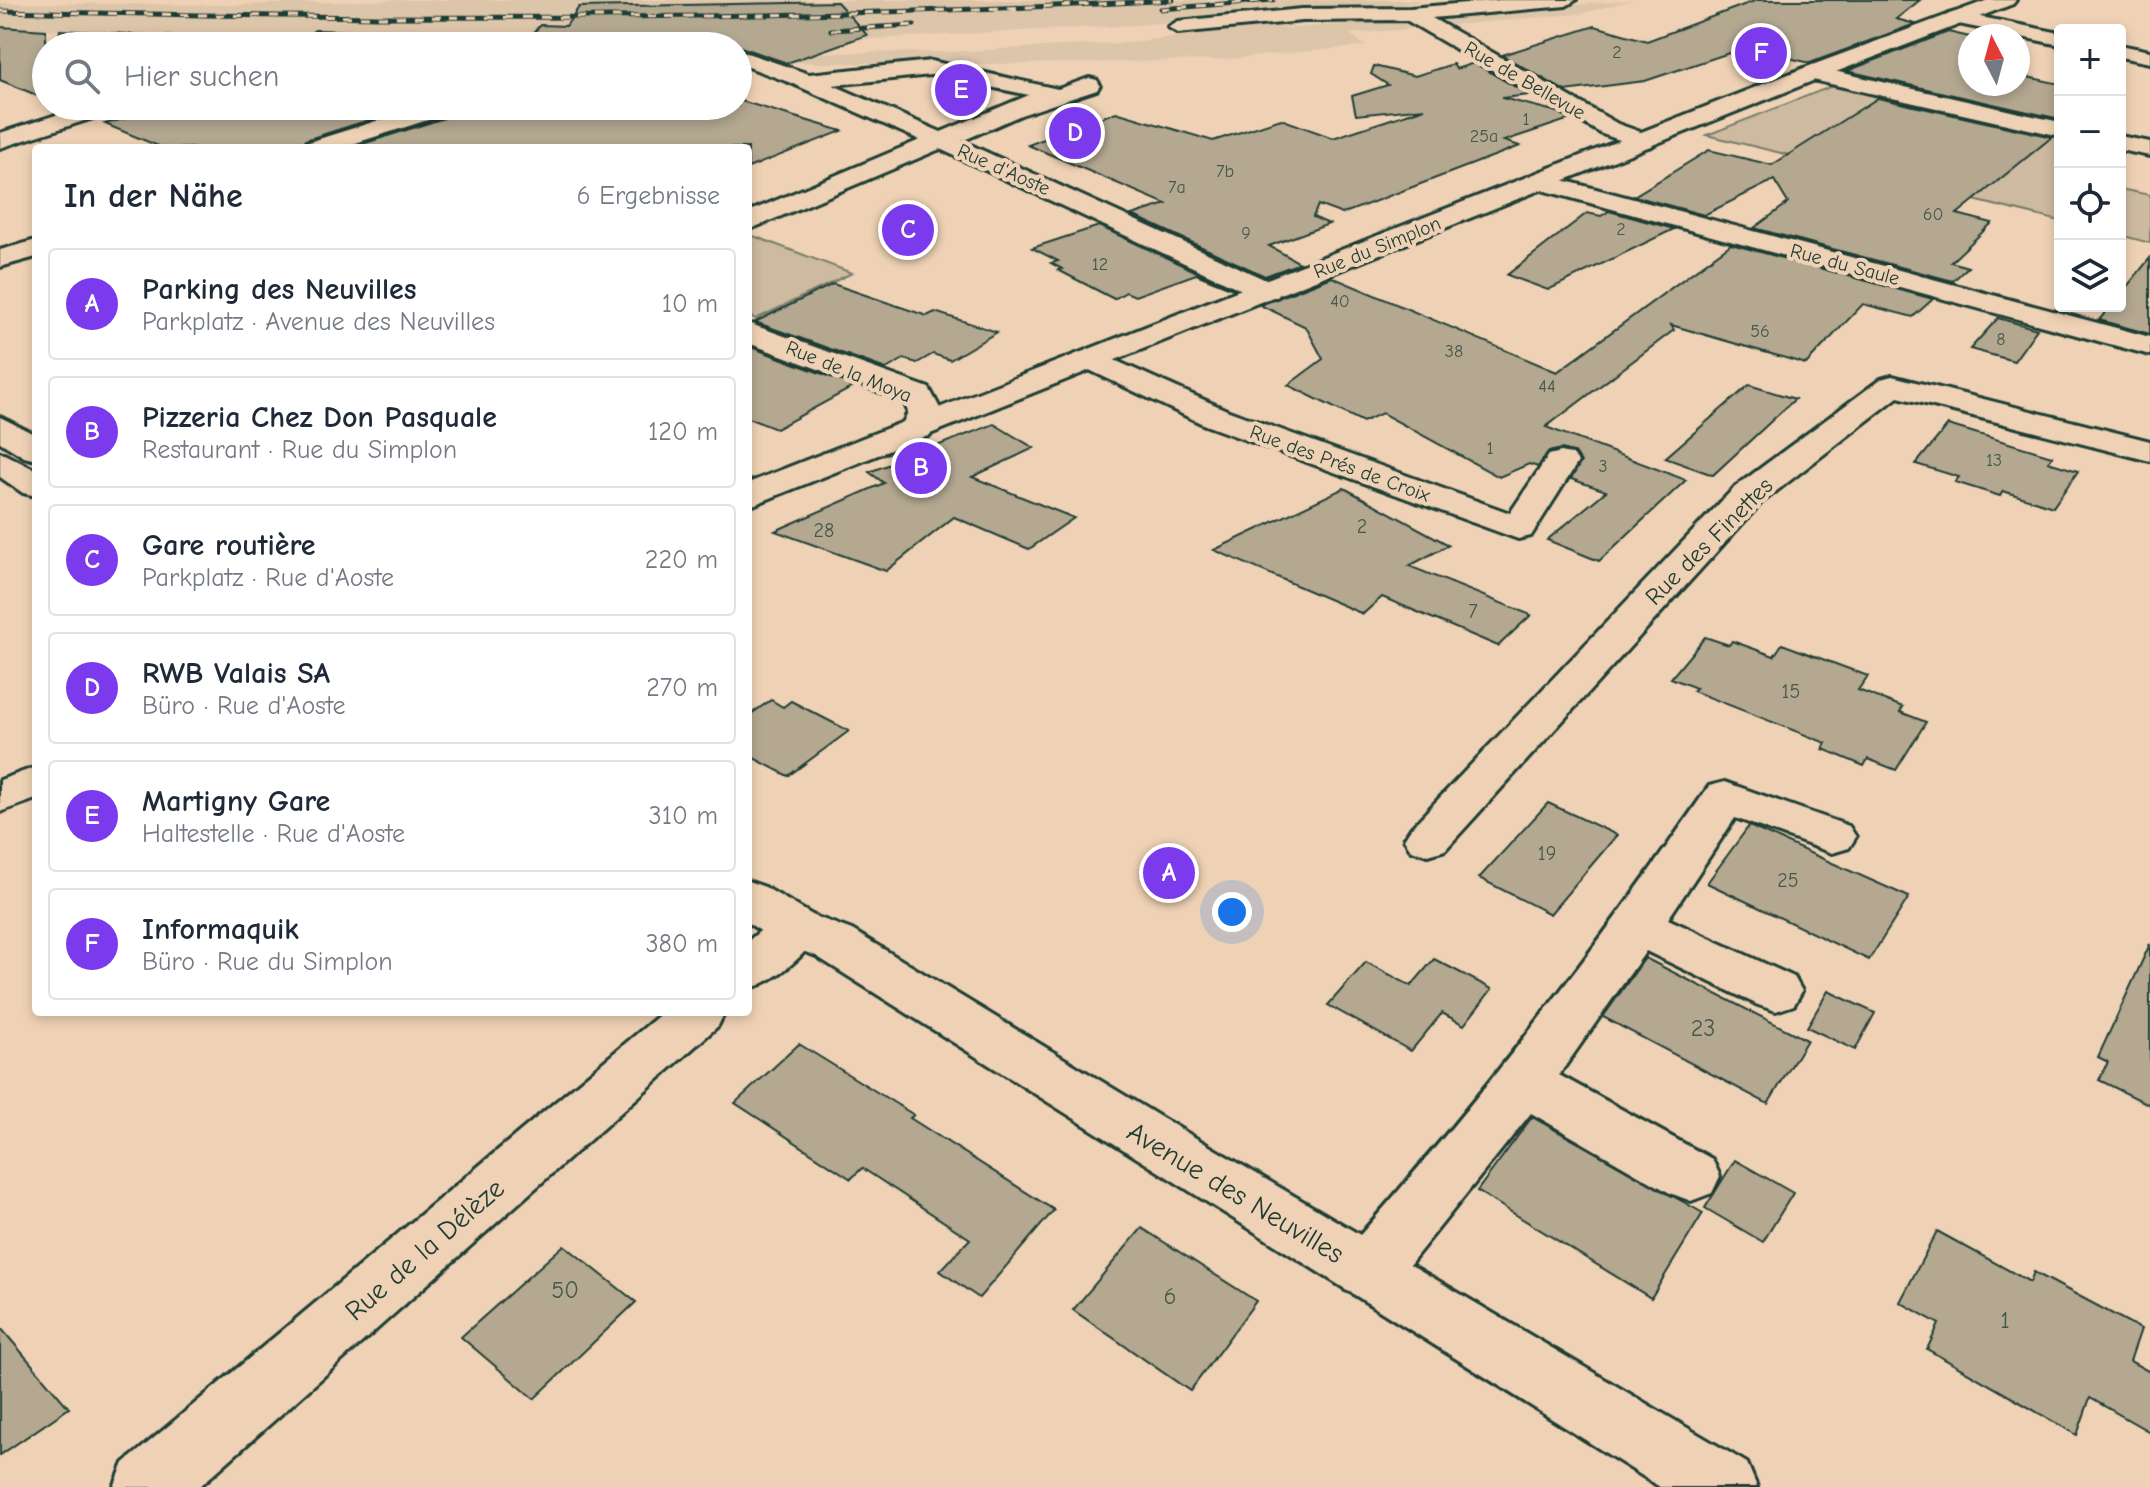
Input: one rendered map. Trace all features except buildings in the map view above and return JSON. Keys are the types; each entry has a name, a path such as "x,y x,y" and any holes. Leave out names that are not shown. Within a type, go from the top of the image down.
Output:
{"street":[{"path":"1178,27 1302,15 1410,14 1566,0"},
{"name":"Rue du Simplon","path":"752,494 1812,73 2006,0"},
{"name":"Rue de Bellevue","path":"1410,14 1610,129 1643,141"},
{"path":"1956,18 2054,37"},
{"path":"2126,52 2150,57"},
{"name":"Rue d'Aoste","path":"752,61 806,81 942,141 1267,291"},
{"path":"752,220 1051,94 1036,88 931,68 806,81"},
{"path":"1812,73 2054,128"},
{"path":"806,81 942,141 1089,85"},
{"path":"835,94 922,81 961,90 996,107 916,130"},
{"path":"0,141 64,120"},
{"path":"328,144 404,120"},
{"path":"358,144 433,120"},
{"path":"2126,144 2150,149"},
{"name":"Rue du Saule","path":"1540,182 2150,346"},
{"path":"0,248 32,237"},
{"path":"0,259 32,249"},
{"name":"Rue de la Moya","path":"752,333 917,395 925,412 917,429"},
{"name":"Rue des Prés de Croix","path":"1094,360 1217,418 1518,528 1561,462"},
{"name":"Rue des Finettes","path":"1428,839 1748,495 1892,386 2150,451"},
{"path":"0,427 32,447"},
{"path":"0,462 32,482"},
{"path":"0,797 32,784"},
{"path":"1367,1271 1521,1080 1638,926 1725,797 1832,837"},
{"path":"752,961 772,914"},
{"name":"Avenue des Neuvilles","path":"772,914 834,943 1723,1487"},
{"path":"1638,926 1776,991"},
{"name":"Rue de la Délèze","path":"173,1479 694,1016"},
{"path":"1521,1080 1691,1176"}],"shaded area":[{"path":"400,0 1425,0 1281,29 1634,0 1579,14 1350,34 1366,46 1218,60 1026,64 752,61 752,54 804,56 806,53 945,52 1122,43 1235,30 1357,6 1138,25 752,45 752,32 89,32 0,27 0,3 239,5"},
{"path":"1835,85 2054,132 2054,220 1707,135"},
{"path":"2126,190 2150,195 2150,243 2126,237"},
{"path":"752,236 852,273 756,319 752,318"}],"railway":[{"path":"0,11 293,16 733,16 1173,0"},
{"path":"1161,9 1273,0"},
{"path":"831,30 914,25"}],"place":[{"name":"Informaquik","path":"1761,53"},
{"name":"Martigny Gare","path":"961,90"},
{"name":"RWB Valais SA","path":"1075,133"},
{"name":"Gare routière","path":"908,230"},
{"name":"Pizzeria Chez Don Pasquale","path":"921,468"},
{"name":"Parking des Neuvilles","path":"1169,873"}]}
